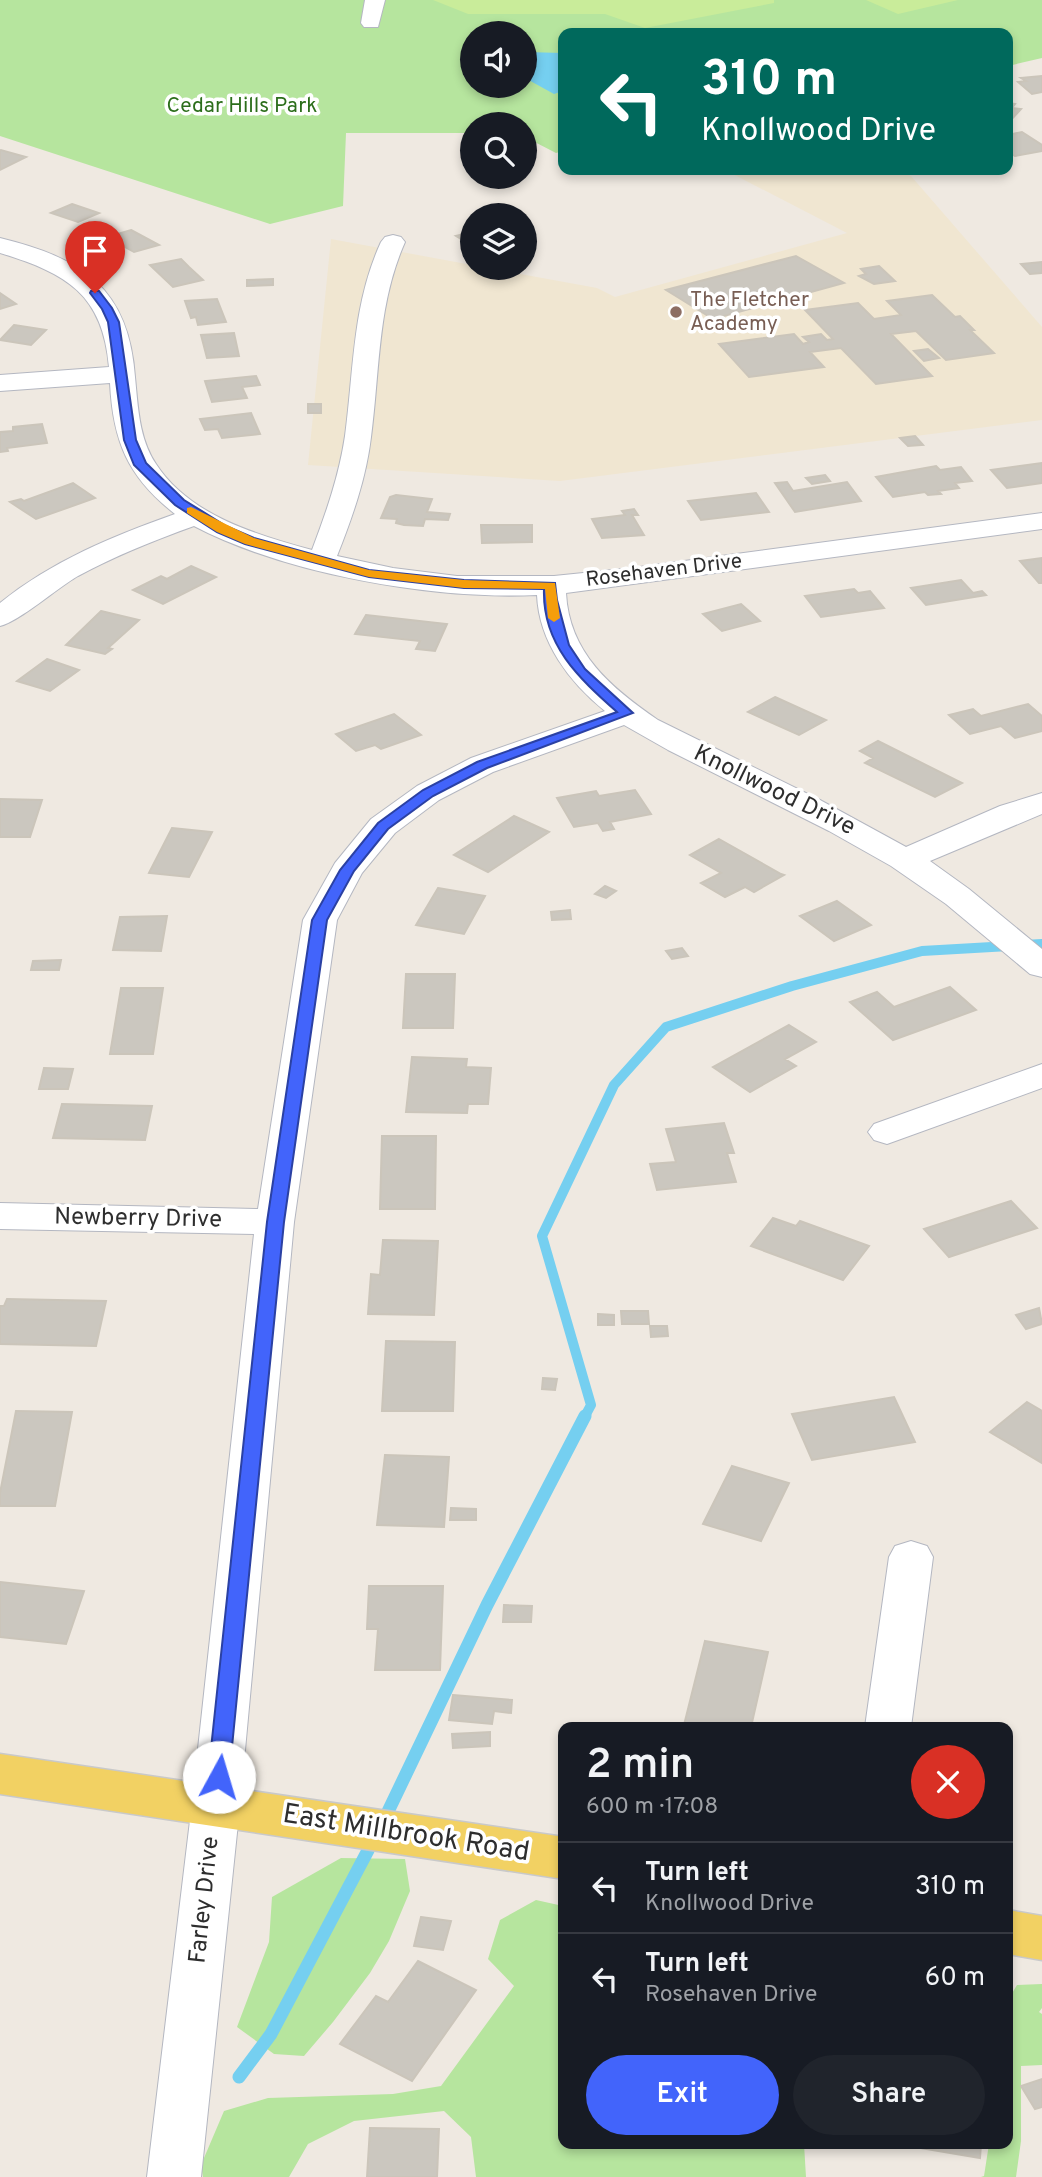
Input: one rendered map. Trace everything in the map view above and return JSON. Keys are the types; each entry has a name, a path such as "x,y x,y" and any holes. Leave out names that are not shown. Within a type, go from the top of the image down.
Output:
{"main road":[{"name":"East Millbrook Road","path":"0,1774 216,1804 558,1857"},
{"path":"1013,1933 1042,1938"}],"street":[{"path":"371,23 375,0"},
{"path":"321,562 342,508 353,466 376,279 393,242"},
{"name":"Rosehaven Drive","path":"0,245 46,261 95,293 107,308 114,322 130,440 140,465 158,485 197,515 249,541 321,562 369,574 417,580 464,584 551,585 1042,521"},
{"path":"0,383 122,374"},
{"path":"0,617 29,594 74,565 197,515"},
{"name":"Knollwood Drive","path":"551,585 550,600 562,645 580,672 626,713 657,733 852,830 905,860 950,890 1042,967"},
{"name":"Farley Drive","path":"174,2177 216,1804 275,1222 320,920 347,870 383,826 428,793 482,765 626,713"},
{"path":"905,860 1010,813 1042,803"},
{"path":"887,1132 1042,1075"},
{"name":"Newberry Drive","path":"0,1216 275,1222"},
{"path":"889,1722 911,1557"}],"shaded area":[{"name":"The Fletcher Academy","path":"735,175 909,175 1042,327 1042,420 560,481 308,465 331,239 460,263 460,280 537,280 537,277 597,288 615,297 847,233"}],"green space":[{"name":"Cedar Hills Park","path":"0,0 1042,0 1042,58 1013,65 1013,28 558,28 558,152 537,143 537,112 460,112 460,133 346,133 343,206 270,224 0,136"},
{"path":"433,0 774,0 774,3 645,28 605,14 468,14"},
{"path":"866,0 958,0 898,14"},
{"path":"341,1858 405,1859 410,1891 389,1941 370,1973 333,2022 304,2056 274,2054 237,2027 269,1942 272,1897"},
{"path":"536,1900 558,1905 558,2149 804,2149 806,2177 476,2177 471,2137 444,2111 354,2121 308,2144 289,2177 203,2177 201,2165 224,2111 268,2098 393,2094 441,2086 514,1986 488,1959 500,1920"},
{"path":"1042,1984 1042,2008 1039,2012 1042,2014 1042,2065 1021,2066 1021,2141 1016,2177 981,2177 984,2176 988,2149 1013,2149 1013,1992 1017,1985"}],"water":[{"path":"537,52 558,53 558,93 554,94 537,85"}],"building":[{"path":"1042,76 1042,92 1032,94 1018,82 1026,81 1021,78"},
{"path":"1013,108 1021,109 1013,118"},
{"path":"1022,132 1042,145 1042,151 1013,155 1013,134"},
{"path":"1,150 26,157 0,170"},
{"path":"72,204 99,213 78,222 51,213"},
{"path":"131,230 159,245 134,252 107,237"},
{"path":"796,256 844,283 713,319 666,290"},
{"path":"181,259 203,280 173,287 150,265"},
{"path":"1042,262 1042,273 1030,274 1021,264"},
{"path":"879,266 895,281 874,284 859,276 866,274 861,269"},
{"path":"273,279 273,285 247,286 247,280"},
{"path":"0,293 16,304 0,309"},
{"path":"932,295 955,317 960,316 974,330 970,330 994,353 946,360 916,331 891,334 932,376 876,384 841,348 810,352 824,367 749,377 719,344 794,334 803,344 809,342 803,337 821,334 827,340 833,339 805,310 858,303 874,319 901,315 887,301"},
{"path":"217,299 226,322 198,325 196,317 191,318 185,301"},
{"path":"14,325 46,330 31,345 0,340"},
{"path":"234,333 239,356 207,358 201,335"},
{"path":"928,349 939,358 924,361 914,351"},
{"path":"256,376 260,385 242,387 247,398 212,402 205,381"},
{"path":"308,404 321,404 321,413 308,413"},
{"path":"251,413 260,434 222,438 218,429 205,430 200,419"},
{"path":"42,424 47,443 7,448 8,451 0,452 0,432 13,431 13,427"},
{"path":"915,436 923,445 908,446 900,438"},
{"path":"1042,463 1042,483 1007,488 991,470"},
{"path":"936,466 940,470 961,467 972,481 955,483 959,488 938,491 941,494 928,495 925,492 893,497 876,477"},
{"path":"825,475 830,481 812,484 806,478"},
{"path":"787,482 793,491 847,482 861,501 795,512 775,483"},
{"path":"73,483 95,498 36,519 10,502 21,499 24,501"},
{"path":"756,493 769,512 701,520 688,501"},
{"path":"396,495 432,499 427,512 450,514 448,520 425,519 423,526 404,525 396,523 397,519 381,518 390,497"},
{"path":"634,509 638,515 632,515 644,535 602,538 592,519 625,515 622,511"},
{"path":"481,525 532,525 532,542 482,543"},
{"path":"1042,558 1042,583 1039,583 1020,561"},
{"path":"191,566 216,577 163,604 133,590 161,576 167,579"},
{"path":"961,580 973,593 982,591 986,595 926,605 911,588"},
{"path":"854,589 858,593 870,591 884,608 821,617 805,596"},
{"path":"741,604 760,621 722,631 703,614"},
{"path":"101,611 139,620 108,648 112,649 105,654 66,645"},
{"path":"366,615 447,624 435,651 416,649 420,641 355,634"},
{"path":"47,659 79,670 50,691 17,681"},
{"path":"775,697 826,720 799,735 748,712"},
{"path":"1028,704 1042,716 1042,731 1015,738 1001,726 970,734 949,715 973,709 981,716"},
{"path":"394,714 421,735 381,749 375,745 356,751 336,734"},
{"path":"878,741 962,783 935,797 865,763 873,758 860,751"},
{"path":"635,790 651,814 610,822 614,829 603,831 598,823 574,827 557,798 596,791 599,796"},
{"path":"0,799 42,800 30,837 0,837"},
{"path":"514,816 549,832 488,872 454,855"},
{"path":"172,828 212,832 189,877 149,873"},
{"path":"719,839 784,875 754,892 745,887 725,897 701,883 721,873 690,855"},
{"path":"605,886 616,891 606,898 595,894"},
{"path":"438,888 485,896 464,934 416,925"},
{"path":"837,901 871,925 834,941 800,916"},
{"path":"570,910 571,919 552,920 551,912"},
{"path":"167,916 161,951 113,950 120,917"},
{"path":"682,948 688,956 672,959 666,951"},
{"path":"61,960 59,970 31,970 33,961"},
{"path":"406,974 455,974 453,1028 403,1028"},
{"path":"950,987 976,1010 893,1040 850,1002 877,992 894,1007"},
{"path":"121,988 163,988 153,1054 110,1054"},
{"path":"789,1025 816,1042 785,1059 796,1066 750,1092 713,1067"},
{"path":"412,1057 467,1059 466,1067 491,1068 488,1104 468,1104 467,1113 406,1112"},
{"path":"44,1068 73,1069 68,1089 39,1089"},
{"path":"62,1104 152,1106 145,1140 53,1138"},
{"path":"724,1123 734,1153 727,1153 736,1182 657,1190 650,1164 676,1162 666,1129"},
{"path":"382,1136 436,1136 435,1209 380,1209"},
{"path":"1011,1201 1037,1228 949,1257 924,1229"},
{"path":"773,1218 796,1226 800,1221 869,1246 843,1280 751,1246"},
{"path":"383,1240 438,1241 434,1315 368,1314 371,1274 380,1275"},
{"path":"7,1299 106,1301 96,1346 0,1344 0,1306 4,1306"},
{"path":"1039,1308 1042,1324 1026,1329 1016,1315"},
{"path":"621,1311 648,1311 649,1324 622,1324"},
{"path":"598,1314 614,1315 614,1325 598,1325"},
{"path":"650,1326 667,1326 668,1336 651,1337"},
{"path":"386,1341 455,1342 453,1411 382,1411"},
{"path":"543,1378 557,1379 555,1390 542,1389"},
{"path":"894,1397 915,1442 812,1460 792,1414"},
{"path":"1027,1402 1042,1411 1042,1463 990,1432"},
{"path":"16,1411 72,1412 55,1506 0,1506 0,1493"},
{"path":"385,1455 449,1457 444,1527 377,1525"},
{"path":"732,1466 789,1483 761,1541 703,1524"},
{"path":"451,1508 476,1509 476,1520 450,1520"},
{"path":"0,1582 84,1591 66,1644 0,1637"},
{"path":"369,1586 443,1586 440,1670 375,1670 378,1629 367,1629"},
{"path":"504,1605 532,1606 531,1622 503,1622"},
{"path":"705,1641 768,1652 752,1722 685,1722"},
{"path":"453,1695 512,1700 511,1713 494,1711 492,1724 449,1720"},
{"path":"490,1732 490,1746 453,1748 452,1734"},
{"path":"421,1917 451,1921 443,1950 414,1946"},
{"path":"418,1961 476,1990 412,2081 340,2044 376,1996 388,2002"},
{"path":"1042,2079 1042,2107 1035,2109 1021,2086"},
{"path":"370,2128 439,2129 437,2177 367,2177"},
{"path":"927,2149 981,2149 980,2158"}],"waterway":[{"path":"584,1418 591,1405 542,1236 614,1085 666,1027 792,986 922,951 1042,944"},
{"path":"383,1822 487,1605 585,1416"},
{"path":"239,2077 271,2034 374,1839"}],"slow traffic":[{"path":"191,511 221,529 249,541 369,574 464,584 551,585 550,600 554,618"}],"place":[{"name":"The Fletcher Academy","path":"676,312"}],"route":[{"path":"95,293 114,322 125,414 130,440 140,465 179,503 221,529 249,541 369,574 464,584 551,585 550,600 562,645 580,672 626,713 482,765 428,793 383,826 347,870 320,920 275,1222 219,1777"}]}
